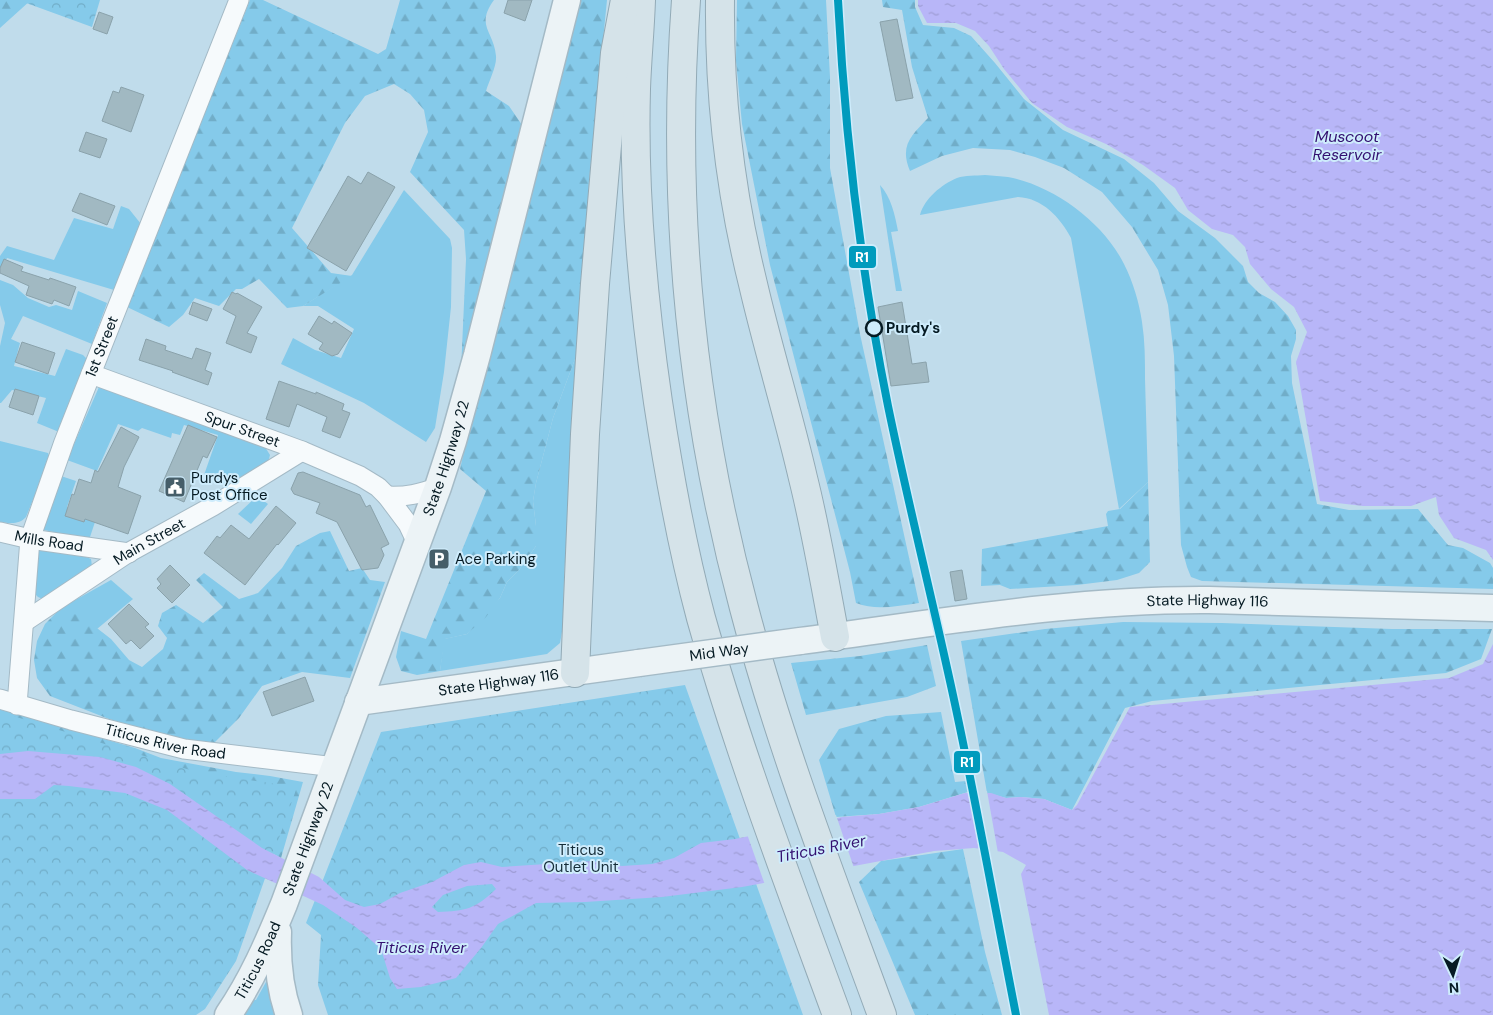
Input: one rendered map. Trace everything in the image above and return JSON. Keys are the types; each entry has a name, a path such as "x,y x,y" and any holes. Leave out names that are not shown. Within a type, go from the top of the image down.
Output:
{"highway":[{"path":"575,673 585,434 595,284 615,54 625,0"},
{"path":"641,0 636,90 642,269 651,356 680,528 701,616 726,702 837,1015"},
{"path":"686,0 681,181 685,266 695,356 720,510 743,606 767,688 808,811 882,1015"},
{"path":"720,0 721,63 725,120 741,230 752,284 803,478 835,637"}],"main road":[{"name":"State Highway 22","path":"284,904 438,487 453,441 477,355 567,0"},
{"name":"State Highway 116","path":"888,629 989,615 1105,603 1165,600 1270,601 1493,608"},
{"name":"Mid Way","path":"639,663 888,629"},
{"name":"State Highway 116","path":"358,702 639,663"},
{"name":"Titicus Road","path":"228,1015 251,979 264,954 284,904"},
{"path":"284,904 278,932 277,955 279,979 289,1015"}],"street":[{"name":"1st Street","path":"8,702 24,622 30,539 64,442 239,0"},
{"name":"Spur Street","path":"91,374 302,450 360,476 378,487 387,496 408,524 417,542"},
{"name":"Main Street","path":"24,622 129,553 213,506 302,450"},
{"path":"387,496 413,495 438,487"},
{"name":"Mills Road","path":"0,532 30,539 129,553"},
{"name":"Titicus River Road","path":"8,702 184,749 335,767"}],"green space":[{"path":"0,0 31,0 0,28"},
{"path":"18,0 100,0 92,27"},
{"path":"250,0 263,0 378,54 386,49 400,0 494,0 486,16 486,23 495,47 496,60 486,91 509,106 522,125 460,392 466,259 464,230 410,172 428,132 424,110 410,94 394,84 365,96 345,123 292,228 331,273 352,276 303,306 287,308 259,279 242,289 236,289 219,306 195,298 183,315 169,327 127,307"},
{"path":"580,0 607,0 589,181 578,351 553,418 536,483 533,501 536,546 519,570 507,582 500,598 486,617 467,634 445,639 440,671 417,675 401,671 396,657 401,631 426,639 486,491 460,469 498,306 558,88"},
{"path":"737,0 826,0 830,77 830,168 860,334 919,603 871,607 856,603 850,572 770,265 742,124 736,61"},
{"path":"882,0 915,0 915,7 923,25 954,28 971,36 1024,99 1063,130 1124,159 1154,183 1178,211 1215,238 1243,266 1248,282 1259,293 1275,302 1288,316 1296,330 1296,339 1291,356 1292,383 1317,504 1349,510 1418,509 1448,545 1463,548 1490,563 1493,568 1493,589 1202,581 1191,577 1181,545 1174,356 1168,305 1158,270 1132,227 1102,192 1064,168 1010,150 973,148 942,156 910,171 906,154 909,141 912,135 928,118 912,67 902,10 883,7"},
{"path":"985,175 1008,177 1043,188 1075,208 1090,220 1115,249 1130,278 1139,307 1144,336 1148,482 1119,509 1071,238 1067,230 1056,216 1042,205 1027,198 1018,197 920,215 925,203 945,184 960,177"},
{"path":"880,185 890,201 897,225 898,231 891,232 902,291 896,291"},
{"path":"404,190 450,239 452,248 451,307 444,372 435,428 426,442 364,403 281,364 293,338 315,350 341,358 354,329 318,306 303,306 352,275"},
{"path":"121,206 129,209 141,224 114,290 7,258 0,272 0,256 7,246 54,260 74,218 113,229"},
{"path":"0,280 13,285 28,298 49,307 56,305 72,310 78,291 107,303 92,344 23,316 11,339 20,343 14,366 55,376 66,349 83,355 88,360 59,432 37,423 46,398 12,390 0,403 0,346 5,323 0,305"},
{"path":"578,351 564,578 563,626 560,643 547,654 440,671 444,639 467,634 500,598 507,582 519,570 536,546 533,501 536,483 553,418"},
{"path":"99,387 265,447 270,455 268,463 230,484 224,484 204,475 218,435 184,425 180,435 172,433 171,438 142,428 138,431 118,424 97,471 67,460"},
{"path":"0,441 48,453 50,458 26,517 17,522 0,522"},
{"path":"61,476 76,481 67,507 73,518 103,498 90,537 86,539 44,530 41,526"},
{"path":"1148,482 1150,562 1139,573 1117,580 1077,585 1010,589 1000,585 981,586 982,549 1108,526 1106,514 1108,511 1120,509"},
{"path":"257,496 268,504 251,524 238,514"},
{"path":"330,531 349,571 362,568 370,580 385,582 350,678 302,672 262,686 239,718 214,743 177,739 109,719 50,696 37,678 34,660 37,641 45,624 61,608 84,618 111,639 129,660 142,667 163,649 167,638 158,626 162,613 176,605 203,623 223,607 196,580 204,573 239,599 258,593 282,568 296,546 320,533"},
{"path":"41,549 81,555 91,559 92,566 43,599 34,593 37,552"},
{"path":"111,580 133,599 97,629 61,608"},
{"path":"1123,622 1222,623 1392,629 1492,629 1481,659 1446,673 1152,701 1125,708 1072,810 1044,799 1006,798 987,793 961,641 1045,629"},
{"path":"927,645 936,686 907,697 806,715 791,663 860,656"},
{"name":"Titicus Outlet Unit","path":"685,685 803,1015 328,1015 318,985 321,935 306,923 381,732"},
{"path":"0,705 64,724 161,758 303,782 281,858 262,848 0,754"},
{"path":"0,712 200,773 297,787 236,961 205,1009 196,1015 0,1015"},
{"path":"941,712 955,782 966,781 968,792 919,807 879,814 836,817 819,760 839,729 886,716"},
{"path":"963,849 985,952 1002,1015 915,1015 859,882 881,861"},
{"path":"268,981 280,1015 236,1015 238,1001 256,1000"}],"water":[{"name":"Muscoot Reservoir","path":"918,0 1493,0 1493,560 1486,550 1454,538 1439,515 1436,497 1411,506 1363,506 1320,501 1296,362 1307,332 1294,307 1271,289 1250,264 1245,247 1233,235 1212,229 1188,210 1175,188 1143,165 1106,144 1067,127 1032,103 1004,69 989,46 975,31 956,23 927,23 918,6"},
{"name":"Titicus River","path":"1493,644 1493,1015 1049,1015 1021,874 1026,865 1003,852 974,848 934,851 742,887 662,897 536,903 498,924 456,978 421,987 397,989 390,978 381,949 357,928 323,905 247,870 167,810 125,793 54,785 35,799 0,799 0,754 28,751 100,757 136,767 170,784 262,848 319,877 345,900 364,907 380,904 400,893 432,882 464,865 481,862 502,867 592,861 622,866 652,864 674,858 701,843 735,839 842,817 879,814 919,807 965,793 991,793 1006,798 1044,799 1072,810 1077,805 1130,707 1449,678 1483,664","holes":["492,884 496,889 476,905 463,910 438,912 432,907 443,895 467,886"]}],"pier":[{"path":"968,791 987,791 998,853 979,851"},
{"path":"836,815 854,868 765,885 747,834"}],"building":[{"path":"508,0 532,0 525,21 504,13"},
{"path":"99,12 113,17 107,34 93,29"},
{"path":"897,19 913,98 896,101 880,22"},
{"path":"121,87 144,95 131,132 102,121 113,91 119,93"},
{"path":"86,132 107,139 100,158 79,151"},
{"path":"368,172 395,187 346,271 307,248 348,176 361,184"},
{"path":"80,193 115,206 107,225 72,211"},
{"path":"4,259 23,267 21,271 76,287 69,306 54,300 52,304 26,295 29,286 0,273"},
{"path":"232,292 262,307 247,333 257,337 251,353 226,343 236,316 223,309"},
{"path":"193,302 212,309 207,321 189,314"},
{"path":"902,302 912,364 926,362 929,382 891,386 878,307"},
{"path":"319,316 332,324 334,321 352,333 338,354 332,356 319,349 323,343 308,334"},
{"path":"146,339 166,346 165,350 192,359 196,348 211,353 205,370 212,373 208,385 139,360"},
{"path":"22,342 55,353 48,374 15,362"},
{"path":"279,381 316,394 316,392 344,404 342,410 350,413 340,438 322,431 327,417 297,404 289,427 266,419"},
{"path":"15,389 39,396 33,415 9,407"},
{"path":"188,425 217,437 207,458 203,456 184,502 159,491"},
{"path":"121,427 139,437 124,467 118,487 141,496 128,534 85,519 84,522 65,516 79,479 91,483 95,470 98,472"},
{"path":"303,472 360,495 366,507 370,505 389,544 381,548 384,555 378,568 362,570 337,522 316,513 320,503 294,494 291,489 298,473"},
{"path":"276,506 296,523 245,585 204,553 217,536 220,538 231,525 249,539"},
{"path":"170,565 190,585 172,603 157,588 161,584 157,579"},
{"path":"962,570 967,599 955,601 950,572"},
{"path":"129,604 149,624 145,627 154,636 140,649 131,640 126,644 108,624"},
{"path":"305,677 314,701 272,716 263,692"}],"transit line":[{"name":"R1","path":"838,0 855,204 878,356 978,815 1016,1015"}],"place":[{"name":"Purdy's","path":"874,328"},
{"name":"Purdys Post Office","path":"175,487"},
{"name":"Ace Parking","path":"439,559"}]}
